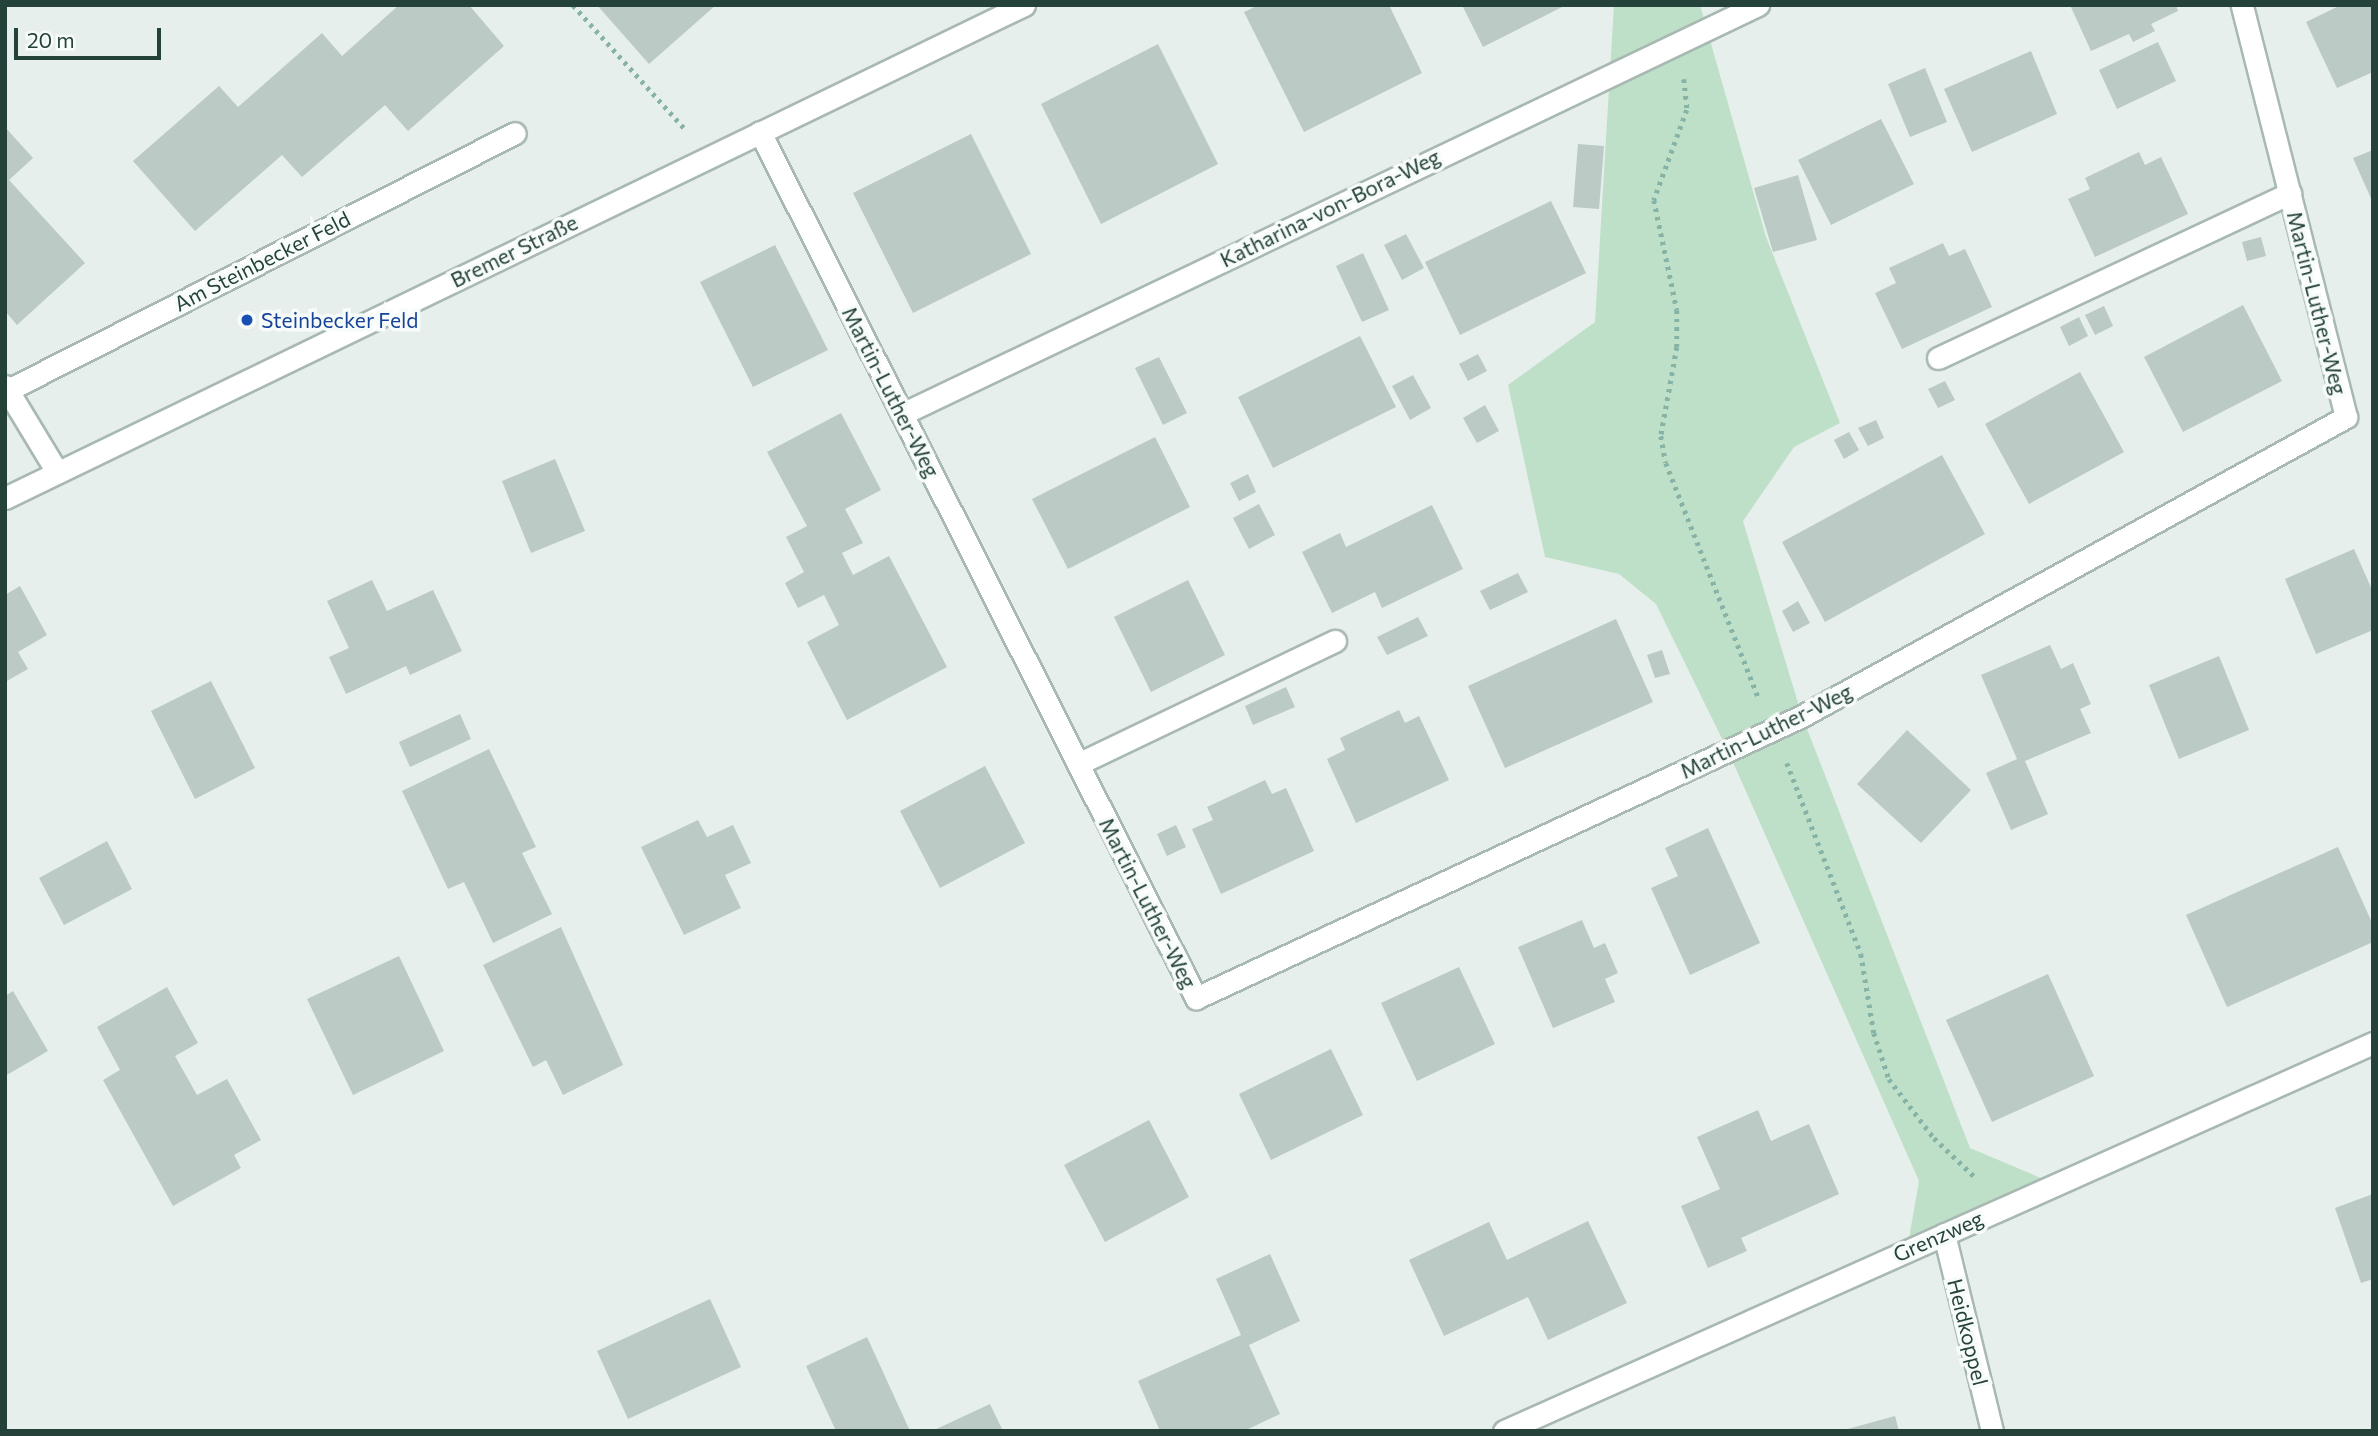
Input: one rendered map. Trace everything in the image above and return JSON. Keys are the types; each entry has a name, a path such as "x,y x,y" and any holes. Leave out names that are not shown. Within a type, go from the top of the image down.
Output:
{"street":[{"name":"Bremer Straße","path":"5,498 1024,5"},
{"name":"Katharina-von-Bora-Weg","path":"902,414 1758,5"},
{"name":"Martin-Luther-Weg","path":"760,132 1196,998 1772,730 2346,417 2242,5"},
{"name":"Am Steinbecker Feld","path":"57,472 7,388 515,132"},
{"name":"Martin-Luther-Weg","path":"1938,358 2290,193"},
{"path":"1078,764 1335,641"},
{"name":"Grenzweg","path":"1504,1431 2373,1043"},
{"name":"Heidkoppel","path":"1944,1234 1992,1431"}],"path":[{"path":"573,5 710,157"},
{"path":"1670,46 1685,80 1687,110 1654,200 1677,310 1678,347 1661,436 1671,475 1857,942 1889,1080 1934,1138 2005,1206"}],"green space":[{"path":"1614,5 1700,5 1766,237 1840,423 1794,447 1743,521 1802,716 1970,1148 2055,1184 1907,1250 1919,1181 1728,751 1656,604 1619,574 1545,557 1508,385 1595,322"}],"building":[{"path":"399,5 469,5 504,46 408,131 385,105 302,177 282,155 195,231 133,161 219,86 238,107 322,33 342,56"},
{"path":"597,5 716,5 649,64"},
{"path":"1259,5 1389,5 1422,73 1304,132 1244,12"},
{"path":"1462,5 1566,5 1483,47"},
{"path":"2070,5 2176,5 2178,11 2151,24 2155,31 2133,42 2129,34 2091,51"},
{"path":"2341,5 2373,5 2373,72 2337,88 2306,22"},
{"path":"2158,42 2176,81 2117,109 2099,70"},
{"path":"1158,44 1218,164 1101,224 1041,104"},
{"path":"2031,51 2057,114 1972,152 1944,89"},
{"path":"1925,68 1947,122 1910,137 1888,84"},
{"path":"1881,119 1914,184 1831,225 1798,160"},
{"path":"5,127 33,158 9,180 85,263 17,325 5,311"},
{"path":"971,134 1031,254 913,313 853,193"},
{"path":"1578,144 1604,146 1599,209 1573,207"},
{"path":"2373,150 2373,203 2353,158"},
{"path":"2139,152 2145,165 2161,157 2188,214 2095,257 2068,199 2090,189 2085,178"},
{"path":"1798,175 1817,240 1773,252 1754,188"},
{"path":"1551,201 1586,273 1460,335 1425,262"},
{"path":"1406,234 1424,268 1402,280 1384,245"},
{"path":"2261,237 2266,256 2247,261 2242,242"},
{"path":"1943,243 1949,256 1965,249 1992,307 1902,349 1875,293 1896,283 1889,268"},
{"path":"775,245 828,350 753,387 700,282"},
{"path":"1363,253 1389,310 1362,322 1336,266"},
{"path":"2243,305 2282,381 2183,432 2144,357"},
{"path":"2104,306 2113,326 2095,335 2085,315"},
{"path":"2079,317 2088,336 2069,346 2060,327"},
{"path":"1360,336 1396,407 1273,468 1238,397"},
{"path":"1478,354 1487,371 1468,381 1459,364"},
{"path":"1159,357 1187,413 1163,425 1135,368"},
{"path":"2080,372 2124,452 2029,504 1985,424"},
{"path":"1413,375 1431,408 1410,420 1392,386"},
{"path":"1945,381 1955,400 1938,408 1928,389"},
{"path":"1485,405 1499,431 1477,443 1463,418"},
{"path":"841,413 881,490 845,509 863,543 842,553 853,575 889,556 947,667 847,720 807,642 839,625 824,595 798,608 785,583 804,572 786,537 807,526 767,452"},
{"path":"1876,420 1884,438 1868,446 1858,428"},
{"path":"1849,432 1859,450 1844,459 1834,440"},
{"path":"1155,437 1190,507 1068,569 1032,499"},
{"path":"1942,455 1985,534 1825,622 1782,542"},
{"path":"555,459 585,531 531,553 502,481"},
{"path":"1248,474 1256,492 1239,501 1230,483"},
{"path":"1259,504 1275,535 1249,549 1233,518"},
{"path":"1432,505 1463,569 1382,608 1375,592 1332,613 1302,552 1340,533 1346,547"},
{"path":"2354,549 2373,592 2373,630 2316,654 2285,579"},
{"path":"1518,573 1528,592 1490,610 1480,591"},
{"path":"372,580 387,611 433,590 462,651 410,675 406,666 346,694 329,657 349,648 327,601"},
{"path":"1188,580 1225,655 1151,692 1114,617"},
{"path":"20,586 47,635 18,652 28,669 5,682 5,595"},
{"path":"1798,601 1810,623 1793,632 1782,611"},
{"path":"1418,617 1428,636 1387,655 1377,637"},
{"path":"1616,619 1653,702 1505,768 1468,686"},
{"path":"2050,645 2061,669 2073,663 2091,704 2080,709 2091,733 2025,761 2048,814 2011,830 1986,773 2017,759 1981,675"},
{"path":"1662,650 1670,674 1655,678 1647,655"},
{"path":"2219,656 2249,730 2179,759 2149,685"},
{"path":"211,681 255,768 195,799 151,711"},
{"path":"1286,687 1295,707 1253,725 1245,706"},
{"path":"1399,710 1405,723 1419,716 1449,780 1356,823 1327,759 1345,750 1340,738"},
{"path":"460,714 471,739 410,767 399,742"},
{"path":"1907,730 1971,790 1921,843 1857,784"},
{"path":"489,749 536,847 522,853 552,914 493,943 464,882 448,889 402,791"},
{"path":"985,766 1025,843 940,888 900,811"},
{"path":"1265,780 1272,794 1286,788 1314,851 1221,894 1192,829 1213,820 1207,807"},
{"path":"698,820 707,837 733,825 751,863 725,875 741,908 684,935 641,847"},
{"path":"1176,825 1186,847 1167,856 1157,834"},
{"path":"1708,828 1760,943 1690,975 1651,888 1678,876 1665,848"},
{"path":"107,841 132,889 64,925 39,878"},
{"path":"2338,847 2373,925 2373,942 2227,1007 2186,915"},
{"path":"1582,920 1594,948 1605,943 1618,973 1605,979 1615,1002 1553,1028 1518,947"},
{"path":"561,927 623,1065 563,1095 546,1060 533,1067 483,965"},
{"path":"399,956 444,1051 353,1095 307,999"},
{"path":"1459,967 1495,1044 1417,1081 1381,1003"},
{"path":"2048,974 2094,1076 1992,1122 1946,1020"},
{"path":"167,987 198,1043 175,1056 197,1095 227,1079 261,1140 234,1155 241,1168 173,1206 103,1080 120,1070 97,1027"},
{"path":"13,991 48,1051 5,1076 5,996"},
{"path":"1331,1049 1363,1115 1271,1160 1239,1094"},
{"path":"1758,1110 1771,1141 1809,1124 1839,1194 1741,1238 1747,1251 1708,1268 1681,1206 1720,1189 1697,1137"},
{"path":"1149,1120 1189,1197 1105,1242 1064,1165"},
{"path":"2373,1194 2373,1279 2361,1283 2335,1208"},
{"path":"1588,1221 1627,1303 1548,1340 1528,1297 1444,1336 1409,1260 1489,1222 1507,1260"},
{"path":"1270,1254 1300,1321 1249,1345 1280,1414 1244,1431 1160,1431 1138,1381 1241,1335 1216,1279"},
{"path":"710,1299 741,1367 628,1419 597,1351"},
{"path":"867,1337 910,1431 836,1431 806,1366"},
{"path":"990,1404 1003,1431 932,1431"},
{"path":"1895,1416 1899,1431 1844,1431 1844,1430"}],"place":[{"name":"Steinbecker Feld","path":"247,320"}]}
